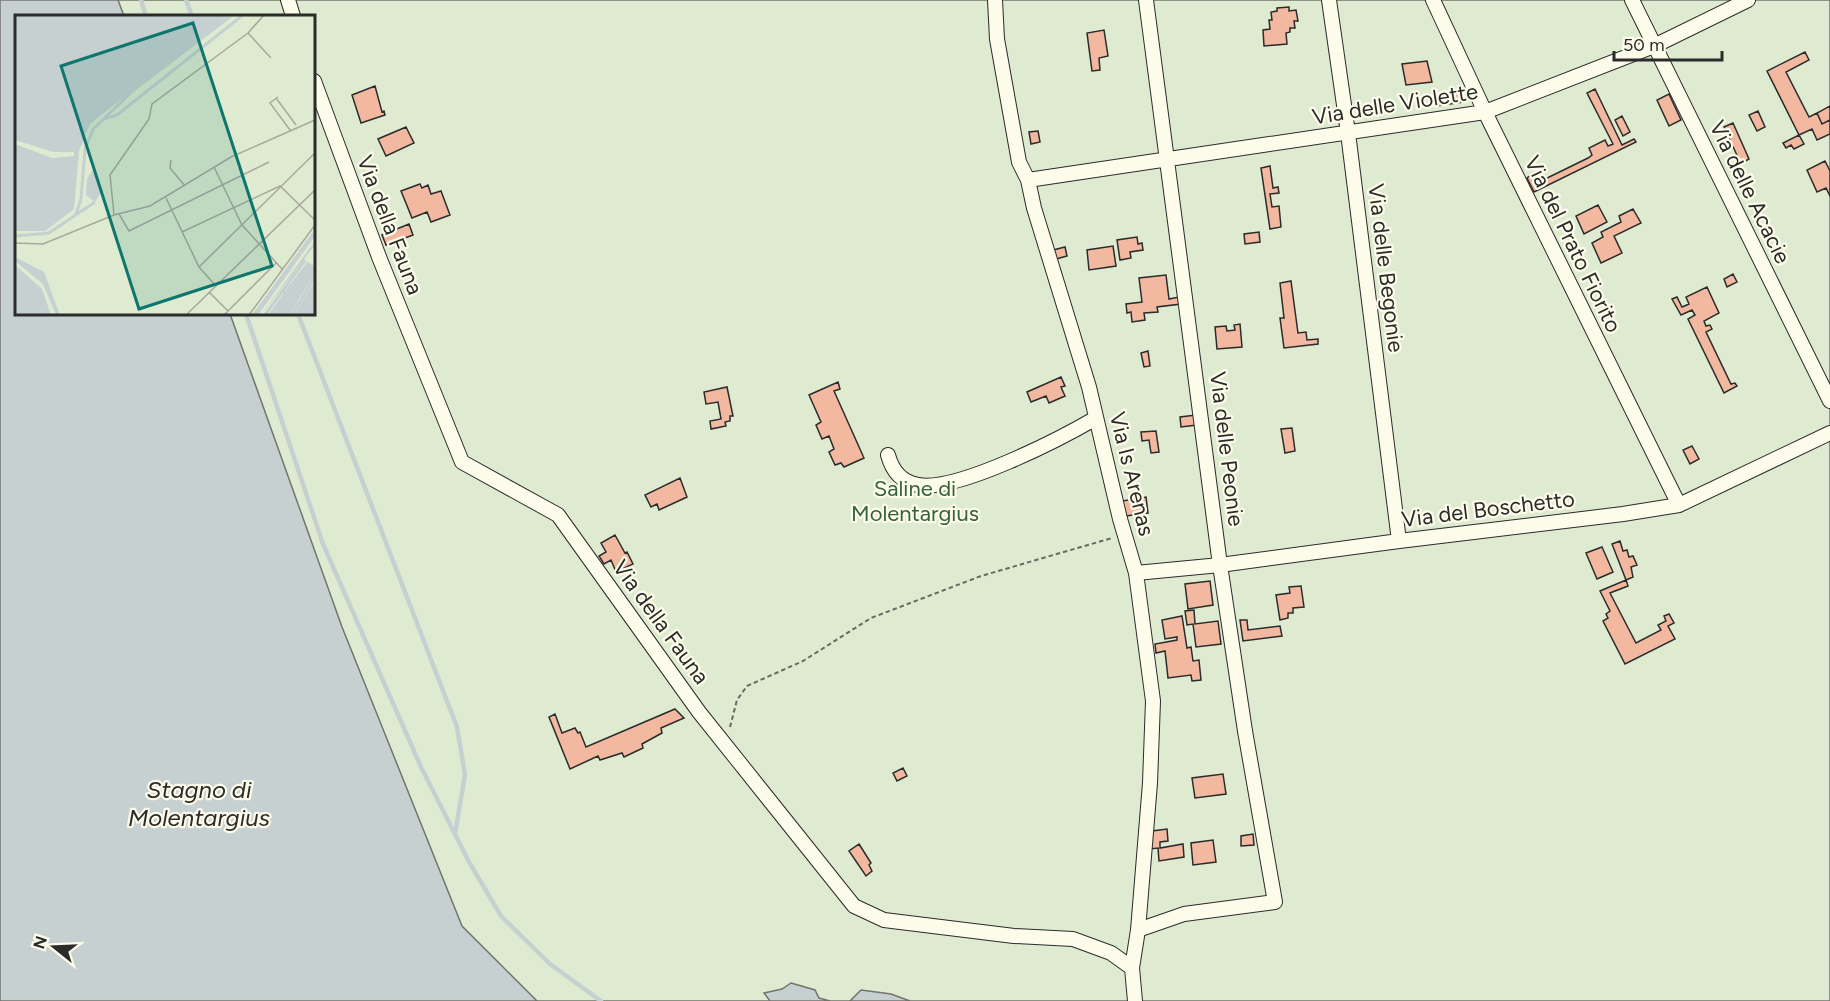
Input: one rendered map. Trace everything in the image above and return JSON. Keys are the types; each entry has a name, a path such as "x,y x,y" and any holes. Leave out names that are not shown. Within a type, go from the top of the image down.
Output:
{"street":[{"path":"288,0 293,15"},
{"name":"Via Is Arenas","path":"995,0 997,39 1019,162 1028,180 1034,208 1086,376 1136,573 1153,701 1150,783 1138,930 1132,968"},
{"name":"Via delle Peonie","path":"1138,930 1184,914 1275,902 1245,731 1220,565 1146,0"},
{"name":"Via delle Begonie","path":"1329,0 1399,541"},
{"name":"Via del Prato Fiorito","path":"1433,0 1485,112 1679,505"},
{"name":"Via delle Acacie","path":"1632,0 1830,401"},
{"name":"Via delle Violette","path":"1028,180 1485,112 1654,46 1748,0"},
{"name":"Via della Fauna","path":"315,84 378,256 462,462 558,515 719,736 854,906 884,920 1014,936 1073,939 1111,953 1132,968"},
{"path":"888,455 891,466 902,480 918,486 939,484 964,478 1006,462 1060,439 1096,418"},
{"name":"Via del Boschetto","path":"1136,573 1220,565 1679,505 1830,433"},
{"path":"1132,968 1135,1001"}],"path":[{"path":"719,736 730,727 737,699 747,686 803,661 871,618 981,576 1125,535"}],"green space":[{"name":"Saline di Molentargius","path":"0,0 1830,0 1830,1001 0,1001"}],"water":[{"name":"Stagno di Molentargius","path":"0,0 118,0 124,15 15,15 15,315 230,315 342,627 462,926 537,1001 0,1001"},
{"path":"791,983 815,990 819,998 830,1001 770,1001 764,993 782,989"},
{"path":"861,990 891,994 910,1001 850,1001"}],"building":[{"path":"1289,7 1289,11 1296,10 1298,21 1294,21 1295,28 1290,28 1290,32 1286,33 1287,44 1264,46 1263,30 1270,29 1271,12 1277,11 1277,8"},
{"path":"1104,30 1108,56 1099,58 1100,70 1092,71 1087,33"},
{"path":"1805,52 1809,60 1786,72 1809,117 1817,113 1822,124 1830,120 1830,134 1817,140 1812,129 1799,135 1767,71"},
{"path":"1427,61 1432,82 1406,85 1402,64"},
{"path":"375,86 382,112 384,111 385,115 361,123 352,95"},
{"path":"1595,89 1622,145 1634,139 1636,142 1534,192 1527,178 1531,175 1535,184 1588,158 1592,155 1589,148 1605,140 1608,146 1613,144 1587,93"},
{"path":"1460,93 1464,102 1437,106 1436,96"},
{"path":"1669,94 1681,120 1669,126 1657,100"},
{"path":"1830,106 1830,120 1822,124 1817,113"},
{"path":"1758,111 1765,127 1757,131 1749,115"},
{"path":"1622,116 1630,132 1623,136 1615,120"},
{"path":"1733,123 1749,159 1741,164 1724,127"},
{"path":"406,127 414,143 386,156 378,139"},
{"path":"1038,131 1040,142 1031,144 1029,132"},
{"path":"1799,135 1804,144 1794,149 1791,145 1786,148 1783,143"},
{"path":"1825,161 1830,171 1830,196 1826,188 1817,192 1807,170"},
{"path":"1270,166 1273,188 1278,187 1279,193 1270,194 1272,207 1279,206 1281,227 1270,229 1261,168"},
{"path":"420,184 422,188 428,185 431,194 441,191 450,215 431,222 427,212 412,218 401,191"},
{"path":"1598,205 1607,222 1584,234 1576,216"},
{"path":"1633,209 1641,223 1614,236 1622,253 1601,263 1592,243 1603,237 1601,232 1621,222 1619,216"},
{"path":"409,224 413,235 386,245 382,235"},
{"path":"1259,232 1260,242 1245,244 1244,234"},
{"path":"1137,237 1138,244 1142,243 1143,250 1130,252 1131,258 1120,260 1117,240"},
{"path":"1113,246 1116,266 1089,270 1087,250"},
{"path":"1065,247 1067,256 1056,259 1053,250"},
{"path":"1733,274 1737,282 1727,287 1724,279"},
{"path":"1166,275 1169,299 1179,297 1181,304 1157,307 1158,312 1144,313 1145,320 1132,322 1131,312 1127,313 1126,304 1142,302 1139,278"},
{"path":"1291,281 1298,333 1306,332 1307,340 1318,339 1318,344 1284,348 1280,318 1284,318 1280,283"},
{"path":"1707,287 1719,313 1704,321 1706,326 1710,325 1712,329 1706,332 1731,384 1735,383 1737,386 1724,393 1688,319 1695,315 1692,310 1681,315 1672,299 1677,297 1682,307 1689,304 1686,297"},
{"path":"1240,324 1242,347 1217,349 1215,327 1226,326 1227,331 1235,330 1234,325"},
{"path":"1148,351 1150,366 1144,367 1141,353"},
{"path":"1061,377 1065,386 1061,387 1065,396 1049,403 1046,396 1031,402 1027,392"},
{"path":"838,382 840,389 834,391 864,458 844,467 841,463 835,465 829,452 834,449 829,436 822,439 816,425 821,422 809,395"},
{"path":"727,387 733,416 730,416 730,421 725,422 726,426 711,429 710,421 721,419 718,402 706,404 704,392"},
{"path":"1196,415 1197,425 1181,427 1180,417"},
{"path":"1292,428 1295,451 1285,453 1281,429"},
{"path":"1156,431 1159,452 1151,453 1149,440 1142,441 1141,432"},
{"path":"1692,446 1699,459 1690,464 1683,450"},
{"path":"680,478 687,497 659,510 657,504 651,507 645,495"},
{"path":"1146,497 1148,513 1126,516 1122,501"},
{"path":"615,535 633,564 616,572 611,560 604,564 599,556 606,552 601,543"},
{"path":"1620,541 1623,551 1627,550 1629,557 1633,556 1637,565 1631,567 1633,577 1626,580 1612,544"},
{"path":"1602,547 1613,572 1597,579 1586,553"},
{"path":"1626,580 1628,586 1610,593 1636,643 1661,630 1658,625 1666,621 1664,616 1669,614 1674,623 1668,626 1675,639 1625,664 1603,621 1608,618 1606,614 1610,611 1600,591"},
{"path":"1210,581 1213,605 1188,609 1185,584"},
{"path":"1301,586 1304,607 1293,608 1293,613 1288,613 1288,618 1280,620 1276,595 1290,593 1289,587"},
{"path":"1194,610 1195,624 1218,621 1221,644 1196,647 1193,624 1187,625 1185,611"},
{"path":"1182,616 1187,648 1191,647 1193,661 1199,660 1201,680 1192,681 1191,675 1168,678 1165,651 1156,653 1155,644 1177,640 1177,637 1165,639 1162,620"},
{"path":"1240,620 1247,620 1248,630 1280,626 1282,636 1243,641"},
{"path":"675,709 684,718 661,728 662,733 642,744 643,748 624,757 622,753 600,760 598,756 570,769 549,717 555,714 562,733 575,728 578,733 580,732 586,747"},
{"path":"903,768 907,776 897,781 893,773"},
{"path":"1223,774 1226,794 1195,798 1192,778"},
{"path":"1167,829 1168,841 1160,842 1160,848 1183,844 1184,857 1159,861 1158,848 1150,849 1152,831"},
{"path":"1253,834 1254,845 1241,846 1241,836"},
{"path":"1213,840 1216,862 1193,865 1191,843"},
{"path":"859,844 871,863 869,865 872,871 866,876 849,851"}],"waterway":[{"path":"141,0 146,15"},
{"path":"186,0 192,15"},
{"path":"246,315 323,544 421,767 469,862 501,916 550,964 601,1001"},
{"path":"298,315 457,727 465,775 455,834"}]}
